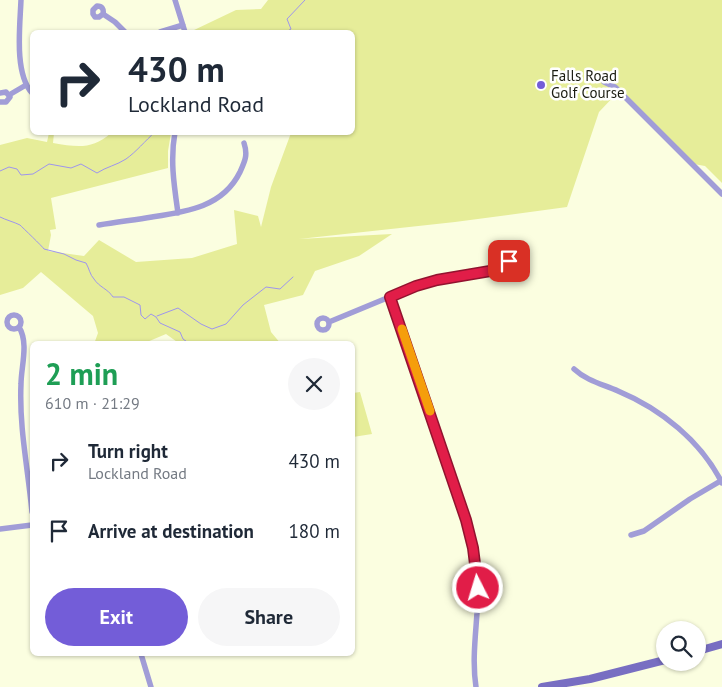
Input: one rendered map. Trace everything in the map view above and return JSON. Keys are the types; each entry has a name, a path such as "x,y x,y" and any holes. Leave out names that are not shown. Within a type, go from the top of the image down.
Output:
{"main road":[{"path":"706,649 722,644"},
{"path":"542,687 590,679 656,662"}],"street":[{"path":"21,0 20,68 30,90"},
{"path":"175,0 184,30"},
{"path":"103,14 109,16 123,30"},
{"path":"167,30 183,25"},
{"path":"604,82 616,87 722,194"},
{"path":"9,95 26,85"},
{"path":"0,94 4,92 9,95"},
{"path":"0,102 8,102 9,95"},
{"path":"174,135 172,169 178,213"},
{"path":"99,225 178,213 207,204 229,188 237,177 247,153 244,143"},
{"path":"329,322 416,286 437,280 502,269"},
{"path":"390,297 466,520 473,548 478,588 474,660 476,687"},
{"path":"19,327 23,333 24,348 21,414 30,497"},
{"path":"574,369 591,381 618,390 638,400 671,422 698,448 722,481 690,499 644,531 631,535"},
{"path":"0,528 30,526"},
{"path":"143,656 151,687"}],"green space":[{"name":"Falls Road Golf Course","path":"268,0 722,0 722,183 705,166 688,163 618,92 599,112 567,207 455,222 299,239 392,234 359,256 315,271 303,295 264,305 271,332 278,341 176,341 166,334 149,341 95,341 98,333 93,316 41,272 23,288 0,295 0,145 27,138 47,142 49,135 54,135 53,143 84,146 91,145 108,135 171,135 168,168 51,198 56,229 50,230 48,251 84,256 99,240 136,262 192,258 237,244 234,210 258,216 261,227 271,187 290,135 355,135 355,30 194,30 236,10 261,9"},
{"path":"360,392 372,434 355,437 355,393"}],"waterway":[{"path":"289,30 291,29 287,19 305,0"},
{"path":"0,171 9,167 17,169 21,175 33,174 49,164 71,168 81,164 97,173 126,159 152,135"},
{"path":"0,217 20,225 44,249 64,254 86,263 91,276 113,297 124,297 140,305 141,315 145,319 151,314 160,323 180,332 186,341"},
{"path":"157,316 178,308 201,324 212,329 226,324 243,305 266,287 280,289 293,277"}],"slow traffic":[{"path":"402,329 430,411"}],"place":[{"name":"Falls Road Golf Course","path":"541,85"}],"route":[{"path":"478,588 473,548 466,520 416,368 390,297 416,286 437,280 502,269 504,263 509,261"}]}
